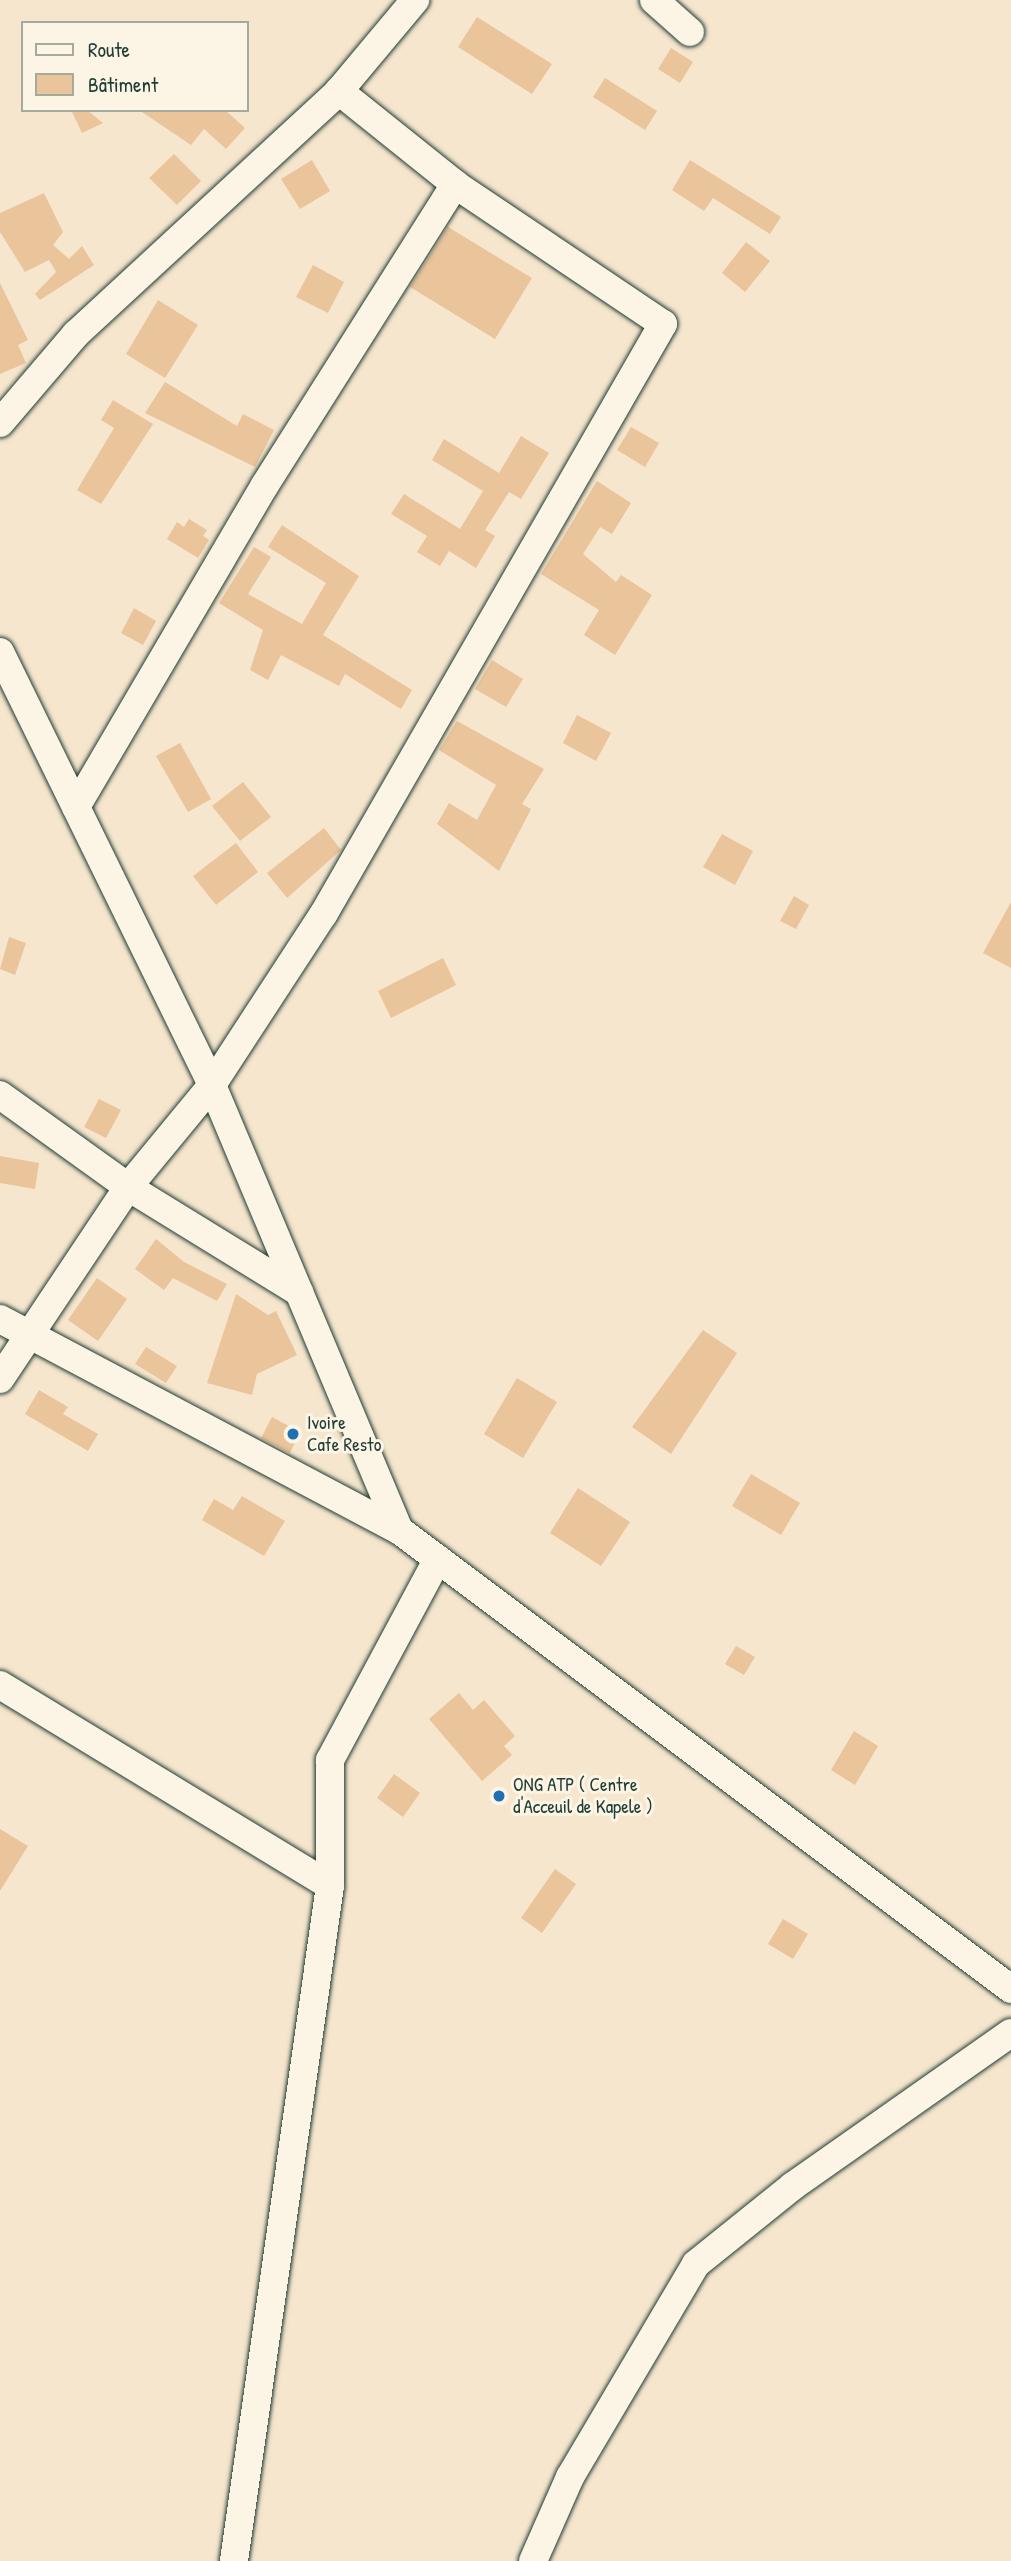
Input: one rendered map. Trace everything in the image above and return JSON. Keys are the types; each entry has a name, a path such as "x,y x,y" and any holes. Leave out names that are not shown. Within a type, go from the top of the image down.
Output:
{"street":[{"path":"0,423 76,334 339,90 415,0"},
{"path":"654,0 690,32"},
{"path":"0,1379 128,1187 212,1085 323,915 663,324 455,184 339,90"},
{"path":"76,807 265,485 455,184"},
{"path":"0,652 212,1085 399,1530"},
{"path":"0,1095 128,1187 299,1292"},
{"path":"0,1319 399,1530 1011,1989"},
{"path":"234,2561 330,1886 330,1760 438,1559"},
{"path":"0,1685 330,1886"},
{"path":"533,2561 570,2477 696,2264 793,2186 1011,2033"}],"building":[{"path":"477,17 552,64 532,94 458,47"},
{"path":"671,48 693,62 680,83 658,69"},
{"path":"605,78 657,111 645,130 593,97"},
{"path":"72,112 89,112 103,123 82,133"},
{"path":"142,112 227,112 245,128 226,149 204,129 191,145"},
{"path":"174,154 201,181 177,205 149,178"},
{"path":"312,160 330,191 300,209 281,179"},
{"path":"690,160 781,217 770,234 713,198 704,211 672,190"},
{"path":"44,193 63,232 53,245 69,259 82,246 94,265 40,300 35,294 56,272 49,260 25,272 0,232 0,213"},
{"path":"448,227 532,278 495,339 410,287"},
{"path":"746,242 770,261 745,292 722,273"},
{"path":"313,265 344,282 328,313 296,297"},
{"path":"0,283 28,340 18,345 26,363 0,374"},
{"path":"158,300 198,325 165,378 126,354"},
{"path":"165,382 237,426 243,414 274,430 255,467 145,413"},
{"path":"113,400 153,424 101,504 77,490 114,428 101,420"},
{"path":"631,427 659,443 645,467 617,450"},
{"path":"521,436 549,453 521,499 509,492 485,530 495,536 476,568 449,551 440,566 417,552 427,536 391,514 404,494 460,529 483,491 432,460 444,439 499,473"},
{"path":"597,481 631,503 612,534 600,527 583,554 616,582 621,575 652,595 615,655 584,635 599,610 541,574"},
{"path":"189,519 207,530 203,536 209,540 198,558 167,539 177,522 184,527"},
{"path":"282,525 359,576 323,635 412,690 401,709 345,674 339,686 281,655 268,680 250,670 263,630 219,603 254,547 271,557 248,594 302,624 326,583 268,547"},
{"path":"134,608 156,621 143,645 121,633"},
{"path":"492,660 523,679 506,707 475,689"},
{"path":"577,715 611,733 596,761 563,743"},
{"path":"457,721 544,769 522,804 531,809 499,871 437,824 449,803 477,820 496,785 439,750"},
{"path":"180,743 211,799 188,812 156,756"},
{"path":"243,782 271,817 240,841 212,806"},
{"path":"324,828 341,850 287,898 267,873"},
{"path":"722,834 753,851 735,885 703,867"},
{"path":"236,843 258,872 216,905 193,876"},
{"path":"794,896 809,905 796,929 780,921"},
{"path":"1011,902 1011,968 983,953"},
{"path":"9,937 26,943 15,975 0,969"},
{"path":"443,958 456,985 391,1018 378,991"},
{"path":"99,1099 121,1110 106,1138 84,1127"},
{"path":"0,1156 39,1163 35,1189 0,1183"},
{"path":"156,1239 184,1262 227,1284 217,1301 173,1278 164,1290 135,1269"},
{"path":"97,1278 127,1299 98,1341 68,1320"},
{"path":"236,1294 268,1315 276,1311 297,1355 257,1374 252,1395 207,1383"},
{"path":"703,1330 737,1353 671,1454 632,1427"},
{"path":"146,1347 177,1366 166,1383 135,1364"},
{"path":"517,1378 557,1402 523,1458 484,1434"},
{"path":"39,1390 68,1407 63,1414 98,1434 88,1451 25,1414"},
{"path":"272,1417 300,1432 290,1453 261,1438"},
{"path":"751,1474 800,1503 781,1535 732,1506"},
{"path":"578,1488 630,1522 601,1566 550,1533"},
{"path":"242,1496 285,1521 264,1556 202,1520 214,1499 233,1510"},
{"path":"736,1646 755,1657 744,1675 725,1664"},
{"path":"459,1693 473,1710 484,1700 515,1736 504,1746 512,1755 482,1781 429,1719"},
{"path":"854,1731 878,1746 855,1785 831,1770"},
{"path":"394,1774 420,1793 403,1817 377,1798"},
{"path":"0,1829 28,1846 0,1891"},
{"path":"555,1869 576,1884 542,1933 521,1918"},
{"path":"783,1919 808,1934 793,1959 768,1944"}],"place":[{"name":"Ivoire Cafe Resto","path":"293,1434"},
{"name":"ONG ATP ( Centre d'Acceuil de Kapele )","path":"499,1796"}]}
